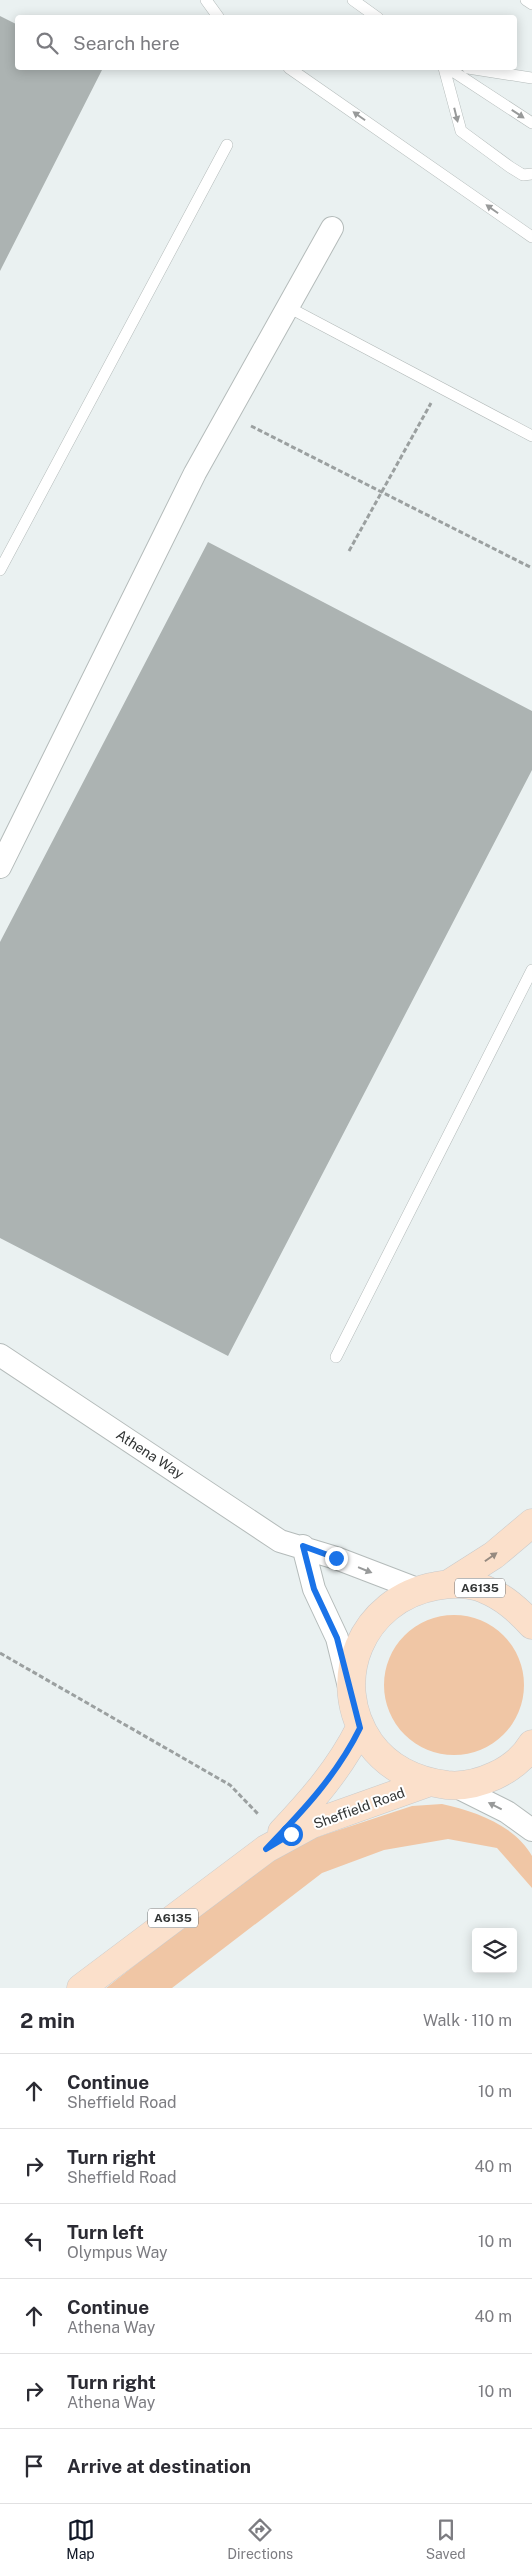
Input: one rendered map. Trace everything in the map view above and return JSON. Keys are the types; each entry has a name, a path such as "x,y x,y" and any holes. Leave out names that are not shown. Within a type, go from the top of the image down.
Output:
{"main road":[{"name":"A6135","path":"450,1583 494,1555 532,1523"},
{"name":"A6135","path":"532,1625 512,1604 483,1588 450,1583 417,1589 388,1606 366,1631 353,1662 351,1695 360,1728 379,1755 401,1772 427,1783 455,1786 483,1781 508,1768 532,1744"},
{"name":"Sheffield Road","path":"81,1988 272,1842 314,1798 340,1764 360,1728"},
{"name":"Sheffield Road","path":"272,1842 312,1824 427,1783"}],"street":[{"path":"0,867 195,473 332,228"},
{"name":"Athena Way","path":"0,1355 280,1541 303,1546 417,1589"},
{"path":"303,1546 314,1589 337,1638 351,1695"},
{"path":"455,1786 506,1812 532,1830"}],"lane":[{"path":"206,0 217,15"},
{"path":"353,0 374,15"},
{"path":"526,0 532,4"},
{"path":"292,70 532,237"},
{"path":"445,70 460,131 523,175 532,174"},
{"path":"451,70 532,123"},
{"path":"481,70 532,78"},
{"path":"0,570 227,145"},
{"path":"288,307 532,436"},
{"path":"336,1357 532,970"}],"path":[{"path":"349,551 440,388"},
{"path":"228,415 532,568"},
{"path":"0,1653 230,1785 272,1842"}],"shaded area":[{"path":"454,1615 468,1616 481,1620 503,1636 519,1658 523,1671 523,1699 519,1712 503,1734 481,1750 468,1754 454,1755 440,1754 427,1750 405,1734 389,1712 385,1699 384,1685 385,1671 389,1658 405,1636 427,1620 440,1616"},
{"path":"442,1804 480,1815 493,1821 525,1845 532,1856 532,1888 497,1848 448,1839 384,1850 322,1873 172,1988 106,1988 284,1848 412,1806"}],"building":[{"path":"0,16 15,24 15,70 102,70 0,271"},
{"path":"208,542 532,711 532,770 228,1356 0,1238 0,942"}],"route":[{"path":"291,1834 266,1849 314,1798 346,1757 360,1728 337,1638 314,1589 303,1546 336,1558"}]}
